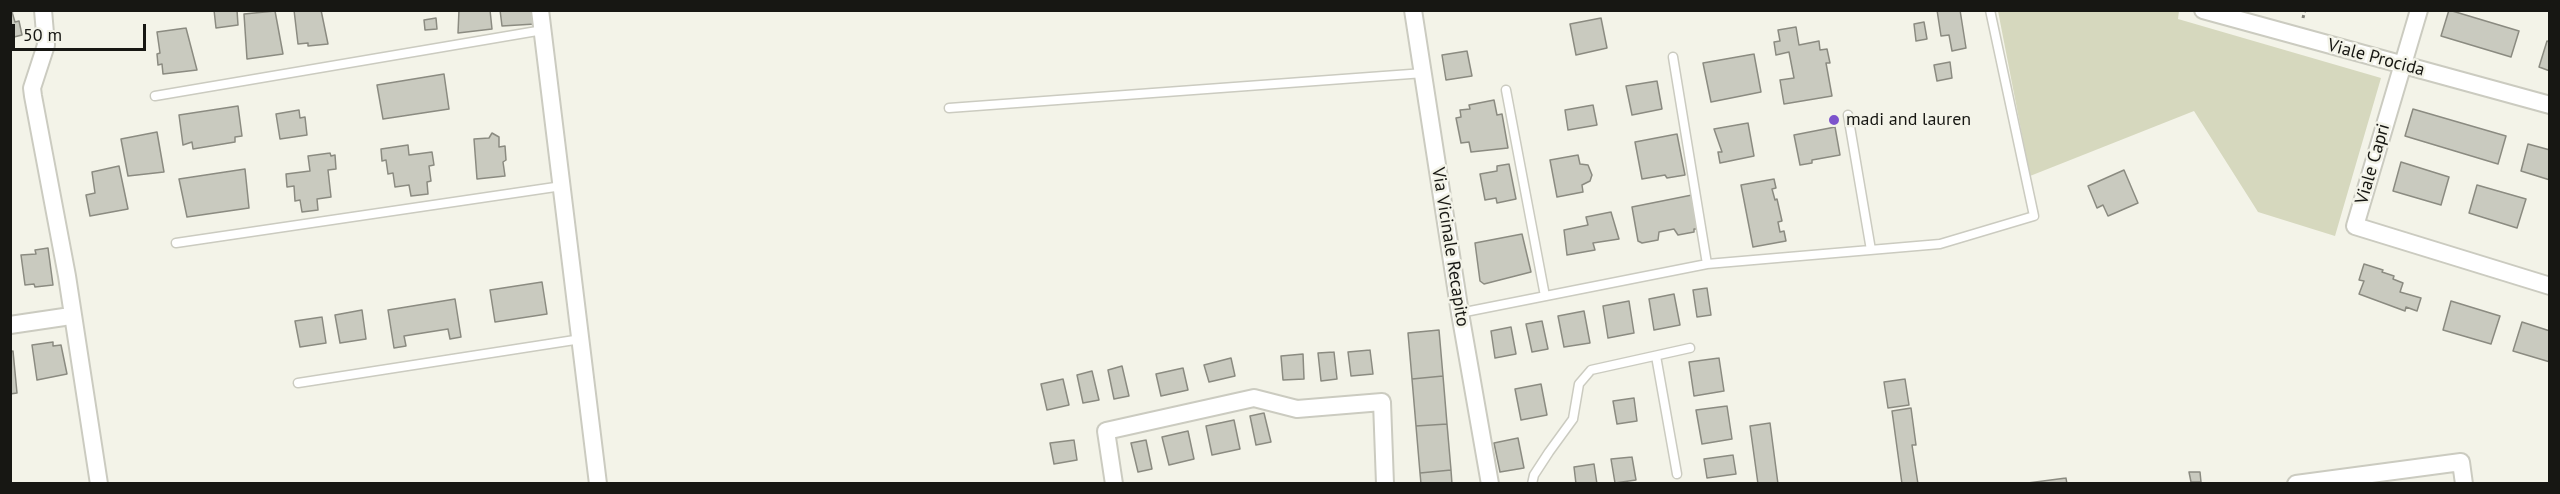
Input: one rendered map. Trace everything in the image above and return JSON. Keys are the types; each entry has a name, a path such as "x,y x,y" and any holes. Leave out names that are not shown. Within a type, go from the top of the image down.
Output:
{"street":[{"path":"43,10 46,45 32,88 67,276 99,483"},
{"path":"540,10 598,483"},
{"name":"Via Vicinale Recapito","path":"1413,10 1460,313 1490,483"},
{"name":"Viale Procida","path":"2203,10 2550,105"},
{"name":"Viale Capri","path":"2419,10 2355,226 2550,286"},
{"path":"10,325 64,317"},
{"path":"1114,483 1106,431 1254,398 1297,409 1382,402 1385,483"},
{"path":"2296,483 2461,462 2464,483"}],"lane":[{"path":"1460,313 1707,264 1940,244 2034,216 1989,10"},
{"path":"155,96 543,30"},
{"path":"1673,57 1707,264"},
{"path":"949,108 1424,73"},
{"path":"1506,90 1545,296"},
{"path":"1848,115 1871,250"},
{"path":"176,243 562,186"},
{"path":"298,383 580,339"},
{"path":"1532,483 1544,459 1573,420 1579,384 1590,370 1690,348"},
{"path":"1656,356 1677,474"}],"path":[{"path":"2303,18 2305,10"}],"green space":[{"path":"1998,11 2179,11 2178,19 2381,78 2335,236 2258,212 2194,111 2030,176"}],"building":[{"path":"10,10 16,10 12,12 15,22 19,21 22,35 10,38"},
{"path":"214,10 237,10 238,25 216,28"},
{"path":"294,10 321,10 328,44 308,46 308,43 298,44"},
{"path":"459,10 490,10 492,29 458,33"},
{"path":"500,10 533,10 535,24 502,26"},
{"path":"1937,10 1960,10 1966,48 1952,51 1949,35 1941,36"},
{"path":"2449,10 2519,31 2511,57 2441,36"},
{"path":"275,11 283,54 247,59 244,14"},
{"path":"436,18 437,29 425,30 424,20"},
{"path":"1601,18 1607,48 1576,55 1570,24"},
{"path":"1924,22 1927,39 1916,41 1914,24"},
{"path":"1796,27 1799,45 1819,41 1820,50 1827,49 1830,63 1826,63 1832,96 1784,104 1780,80 1794,78 1789,52 1776,55 1774,42 1780,41 1778,30"},
{"path":"186,28 197,70 163,74 162,64 158,65 157,54 160,53 157,32"},
{"path":"2547,41 2550,42 2550,71 2539,67"},
{"path":"1467,51 1472,76 1446,80 1442,55"},
{"path":"1754,54 1761,92 1711,102 1703,63"},
{"path":"1950,62 1952,78 1937,81 1934,65"},
{"path":"444,74 449,109 383,119 377,85"},
{"path":"1657,81 1662,109 1632,115 1626,86"},
{"path":"1494,100 1497,115 1502,114 1508,148 1471,152 1469,142 1461,143 1456,118 1461,117 1460,110 1470,109 1469,105"},
{"path":"1593,105 1597,125 1568,130 1565,110"},
{"path":"238,106 242,136 235,137 235,142 193,149 192,142 183,145 179,115"},
{"path":"2413,109 2506,136 2498,164 2405,136"},
{"path":"299,110 300,118 305,117 307,135 280,139 276,114"},
{"path":"1748,123 1754,156 1720,163 1718,152 1722,152 1714,129"},
{"path":"1835,127 1840,155 1812,160 1812,163 1800,165 1794,135"},
{"path":"157,132 164,172 128,176 121,139"},
{"path":"492,133 499,137 499,147 505,146 506,160 503,162 505,176 477,179 474,139 489,138"},
{"path":"1677,134 1685,175 1667,178 1665,175 1642,179 1635,142"},
{"path":"2528,144 2550,150 2550,180 2521,171"},
{"path":"408,145 409,155 432,152 434,165 429,166 431,181 427,182 428,194 411,196 409,185 395,187 393,173 388,174 386,160 382,161 381,149"},
{"path":"330,153 331,156 335,155 336,169 328,170 331,197 317,199 318,210 302,212 300,200 295,201 294,186 287,187 286,174 310,171 308,156"},
{"path":"1578,155 1580,164 1588,165 1592,175 1590,181 1582,185 1583,192 1557,197 1550,160"},
{"path":"2401,162 2449,177 2441,205 2393,191"},
{"path":"1509,164 1516,199 1497,203 1496,198 1485,200 1480,174 1497,171 1497,166"},
{"path":"119,166 128,209 90,216 86,195 95,193 92,172"},
{"path":"245,169 249,208 187,217 179,179"},
{"path":"2124,170 2138,203 2108,216 2103,205 2097,208 2088,186"},
{"path":"1774,179 1776,188 1772,189 1782,221 1778,222 1780,232 1784,231 1786,241 1753,247 1741,185"},
{"path":"2477,185 2526,199 2517,228 2469,213"},
{"path":"1692,195 1698,229 1678,235 1674,229 1659,232 1658,240 1642,243 1638,241 1632,207"},
{"path":"1611,212 1619,239 1593,243 1595,250 1567,255 1564,230 1588,225 1586,217"},
{"path":"1522,234 1531,272 1484,284 1480,281 1475,243"},
{"path":"48,248 53,285 35,287 34,284 25,285 21,255 36,254 35,250"},
{"path":"2364,264 2383,270 2382,272 2394,276 2393,279 2403,283 2400,292 2421,298 2417,311 2406,307 2405,311 2359,294 2364,281 2359,280"},
{"path":"542,282 547,314 495,322 490,290"},
{"path":"1707,288 1711,315 1697,317 1693,290"},
{"path":"1674,294 1680,325 1654,330 1649,299"},
{"path":"455,299 461,337 450,339 448,329 404,336 406,346 394,348 388,310"},
{"path":"1629,301 1634,333 1608,338 1603,306"},
{"path":"2451,301 2500,316 2491,344 2443,330"},
{"path":"362,310 366,339 340,343 335,315"},
{"path":"1584,311 1590,343 1564,347 1558,316"},
{"path":"322,317 326,343 300,347 295,321"},
{"path":"1542,321 1548,349 1532,352 1526,324"},
{"path":"2522,322 2550,331 2550,362 2513,351"},
{"path":"1511,327 1516,354 1495,358 1491,331"},
{"path":"1439,330 1443,376 1412,379 1408,333"},
{"path":"53,342 53,346 61,345 67,374 37,380 32,345"},
{"path":"1370,350 1373,374 1351,376 1348,352"},
{"path":"13,351 17,393 10,394 10,352"},
{"path":"1334,352 1337,379 1321,381 1318,353"},
{"path":"1303,354 1304,379 1283,380 1281,356"},
{"path":"1231,358 1235,376 1209,382 1204,365"},
{"path":"1719,358 1724,391 1694,396 1689,362"},
{"path":"1122,366 1129,396 1114,399 1108,370"},
{"path":"1183,368 1188,390 1161,396 1156,374"},
{"path":"1092,371 1099,400 1083,403 1077,375"},
{"path":"1443,376 1447,424 1416,426 1412,379"},
{"path":"1063,379 1069,405 1047,410 1041,384"},
{"path":"1905,379 1909,405 1888,408 1884,382"},
{"path":"1541,384 1547,415 1521,420 1515,389"},
{"path":"1634,398 1637,421 1617,424 1613,401"},
{"path":"1727,406 1732,439 1702,444 1696,410"},
{"path":"1911,408 1916,445 1912,445 1918,484 1902,484 1892,411"},
{"path":"1264,413 1271,442 1256,445 1250,416"},
{"path":"1234,420 1240,449 1212,455 1206,426"},
{"path":"1770,423 1778,484 1758,484 1750,426"},
{"path":"1447,424 1451,470 1420,473 1416,426"},
{"path":"1188,431 1194,459 1169,465 1162,437"},
{"path":"1518,438 1524,468 1500,472 1494,443"},
{"path":"1074,440 1077,460 1054,464 1050,443"},
{"path":"1146,440 1152,469 1138,472 1131,443"},
{"path":"1733,455 1736,474 1707,478 1704,459"},
{"path":"1632,457 1636,480 1615,483 1611,459"},
{"path":"1594,464 1597,484 1576,484 1574,467"},
{"path":"1451,470 1452,484 1421,484 1420,473"},
{"path":"2189,472 2200,472 2201,482 2191,482"},
{"path":"2066,478 2067,484 2020,484"}],"place":[{"name":"madi and lauren","path":"1834,120"}]}
